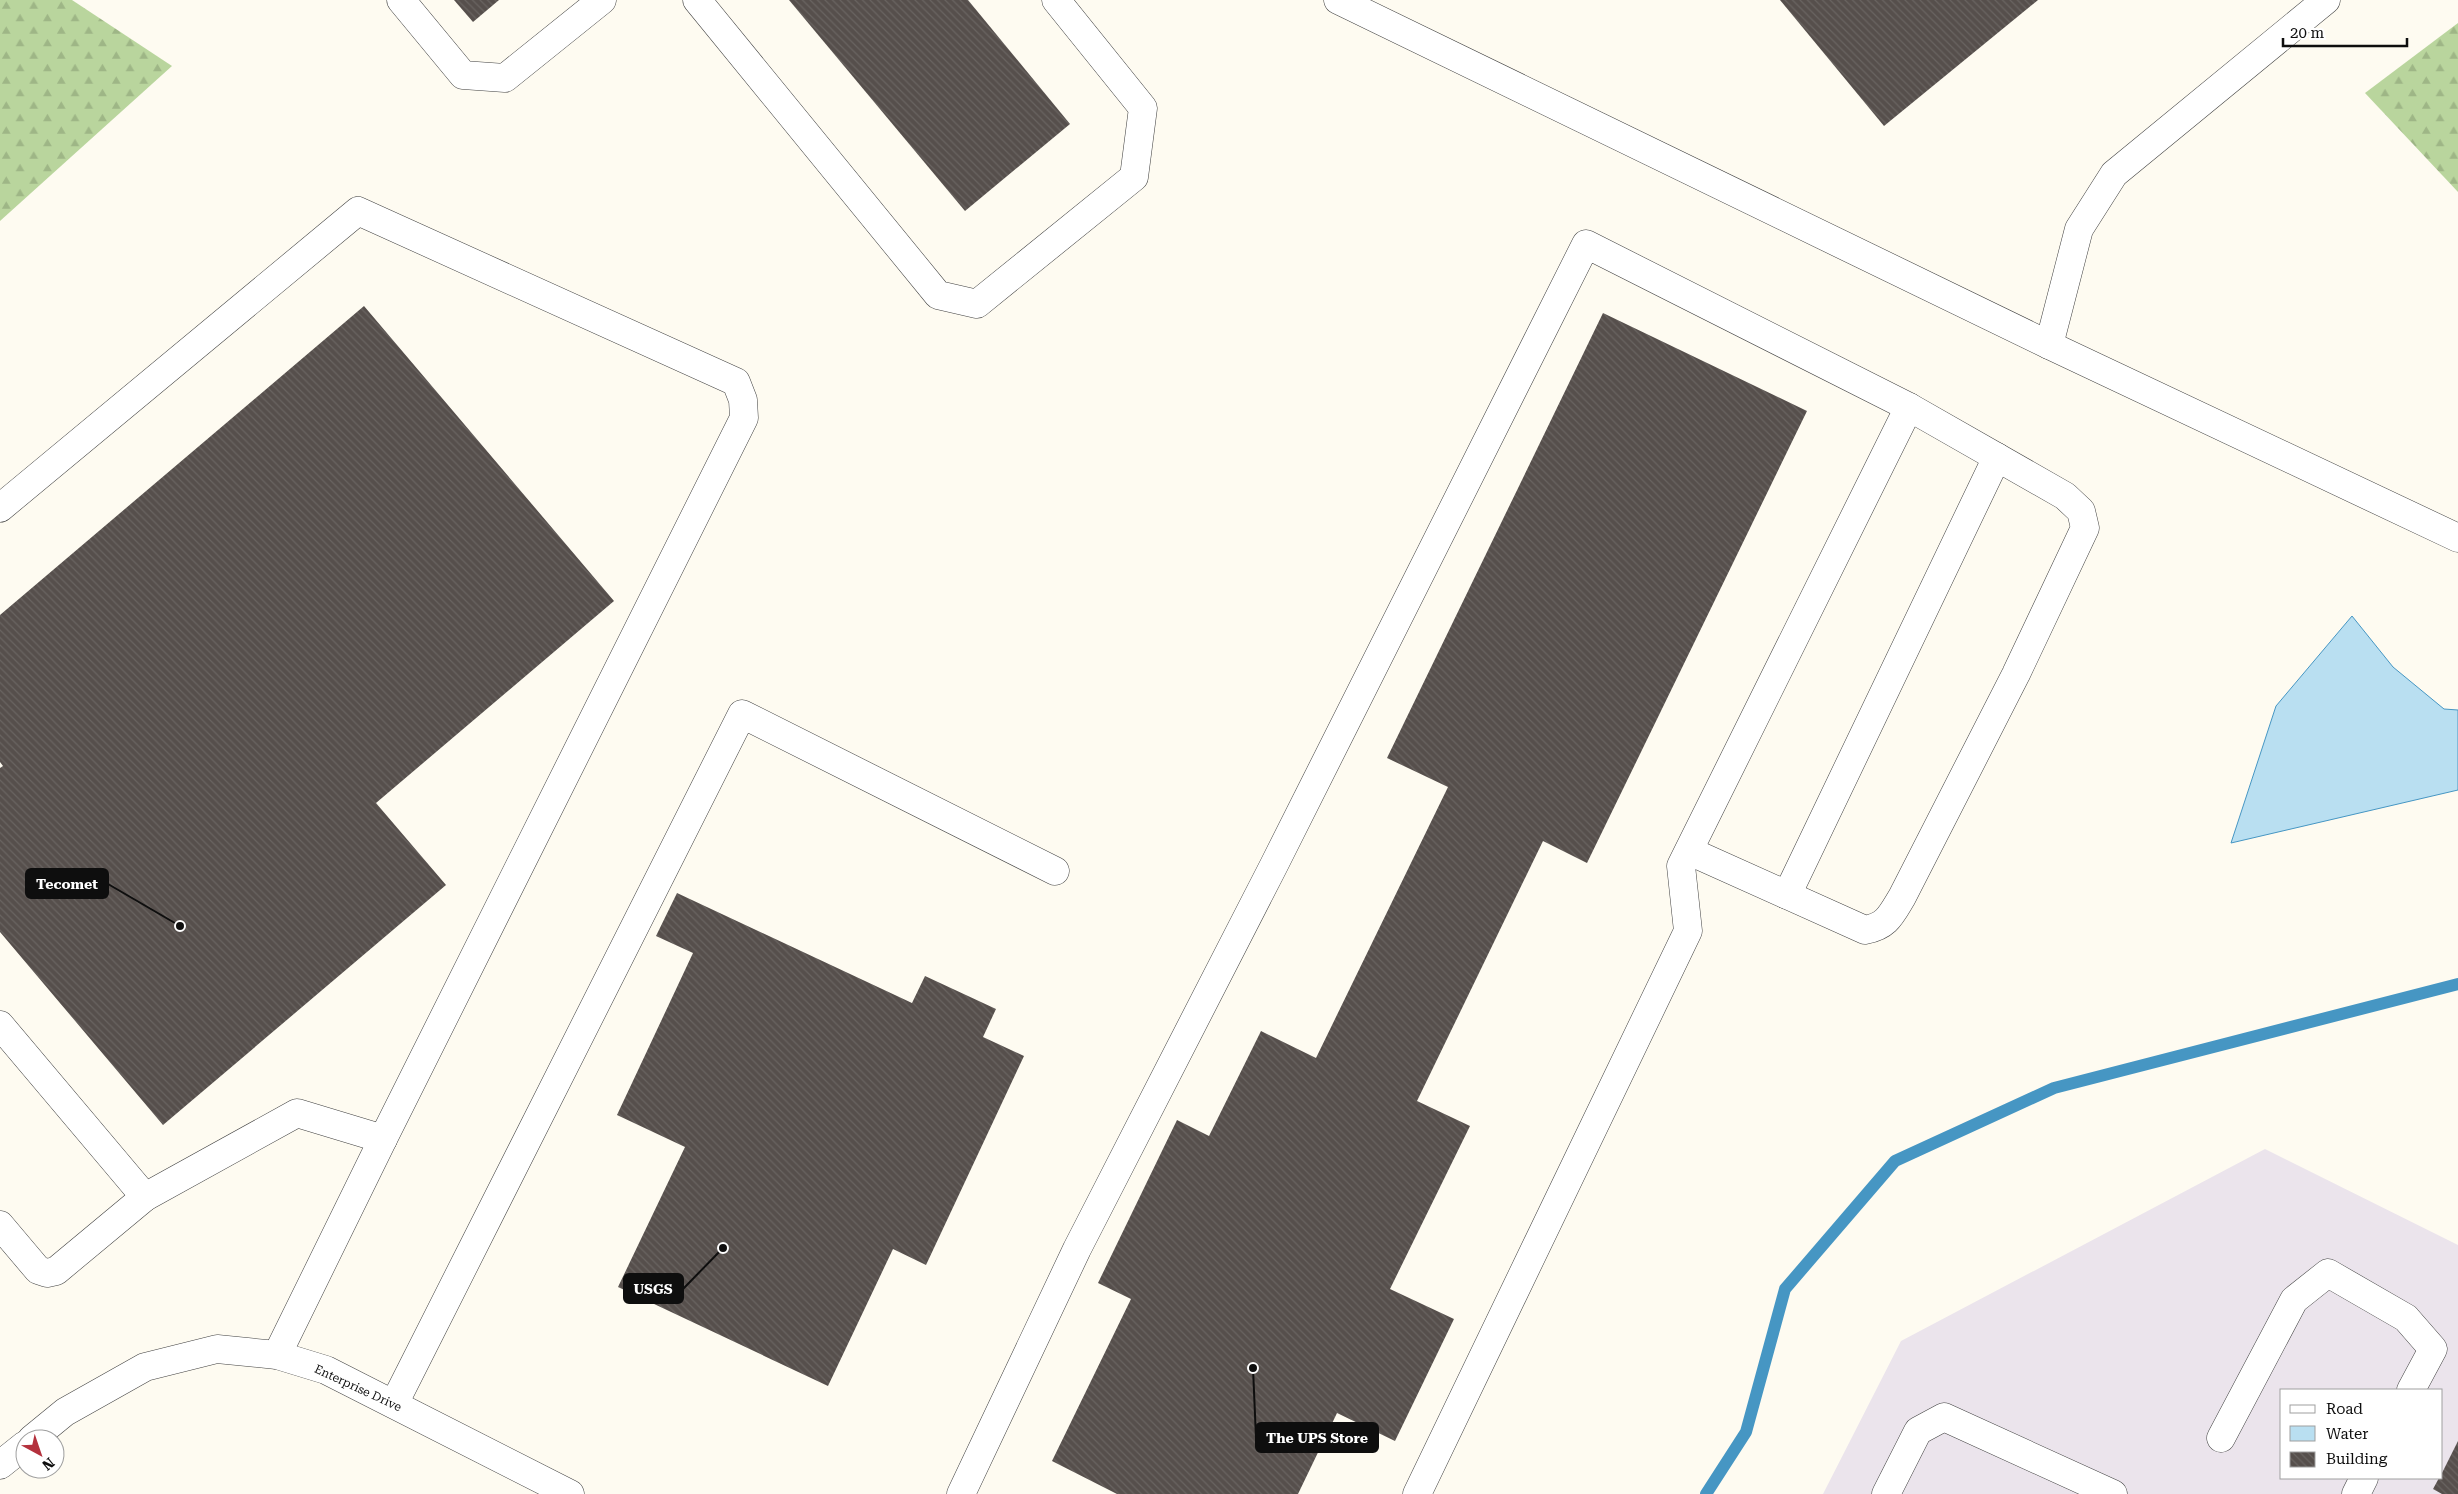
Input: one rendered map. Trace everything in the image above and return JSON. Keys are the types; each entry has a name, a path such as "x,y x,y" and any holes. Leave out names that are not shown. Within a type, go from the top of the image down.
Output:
{"street":[{"path":"401,0 463,75 505,78 602,0"},
{"path":"697,0 938,296 977,304 1134,177 1143,108 1056,0"},
{"path":"1338,0 2049,345 2458,538"},
{"path":"2049,345 2079,229 2114,174 2326,0"},
{"path":"0,508 358,211 736,382 743,400 744,418 383,1138 277,1355"},
{"path":"961,1494 1077,1249 1274,865 1586,244 1909,406 2065,496 2081,511 2085,528 2016,674 1889,919 1877,928 1865,930 1689,851"},
{"path":"1417,1494 1688,931 1682,866 1909,406"},
{"path":"1787,895 1997,457"},
{"path":"394,1404 742,714 1055,871"},
{"path":"0,1025 144,1197"},
{"path":"0,1225 38,1270 47,1273 56,1271 144,1197 297,1113 383,1138"},
{"path":"2220,1438 2294,1300 2328,1273 2406,1318 2434,1349 2412,1389"},
{"name":"Enterprise Drive","path":"44,1429 65,1412 145,1366 217,1349 277,1355 326,1370 570,1494"},
{"path":"1886,1494 1918,1430 1944,1417 2113,1494"},
{"path":"0,1465 15,1452"},
{"path":"2356,1494 2364,1479"}],"shaded area":[{"path":"2265,1149 2458,1245 2458,1494 1823,1494 1901,1341"}],"green space":[{"path":"0,0 72,0 172,66 0,221"},
{"path":"2458,23 2458,192 2365,93"}],"water":[{"path":"2352,616 2393,667 2444,709 2458,710 2458,790 2231,843 2276,706"}],"building":[{"path":"454,0 499,0 473,22"},
{"path":"789,0 968,0 1070,124 965,211"},
{"path":"1780,0 2038,0 1884,126"},
{"path":"364,306 614,601 376,803 446,885 163,1125 0,932 0,768 3,766 0,762 0,615"},
{"path":"1603,313 1807,411 1587,863 1543,841 1417,1101 1470,1126 1390,1289 1454,1319 1395,1441 1337,1413 1298,1494 1117,1494 1052,1461 1131,1299 1098,1283 1177,1120 1209,1136 1261,1031 1316,1058 1448,787 1387,758"},
{"path":"677,893 912,1003 925,976 996,1009 983,1037 1024,1056 926,1265 893,1249 828,1386 618,1287 685,1147 617,1115 693,953 656,936"},
{"path":"2458,1441 2458,1494 2442,1494 2433,1489 2438,1479 2443,1479 2443,1471"}],"waterway":[{"path":"1706,1494 1746,1432 1785,1289 1895,1161 2054,1088 2458,984"}],"place":[{"name":"Tecomet","path":"180,926"},
{"name":"USGS","path":"723,1248"},
{"name":"The UPS Store","path":"1253,1368"}]}
